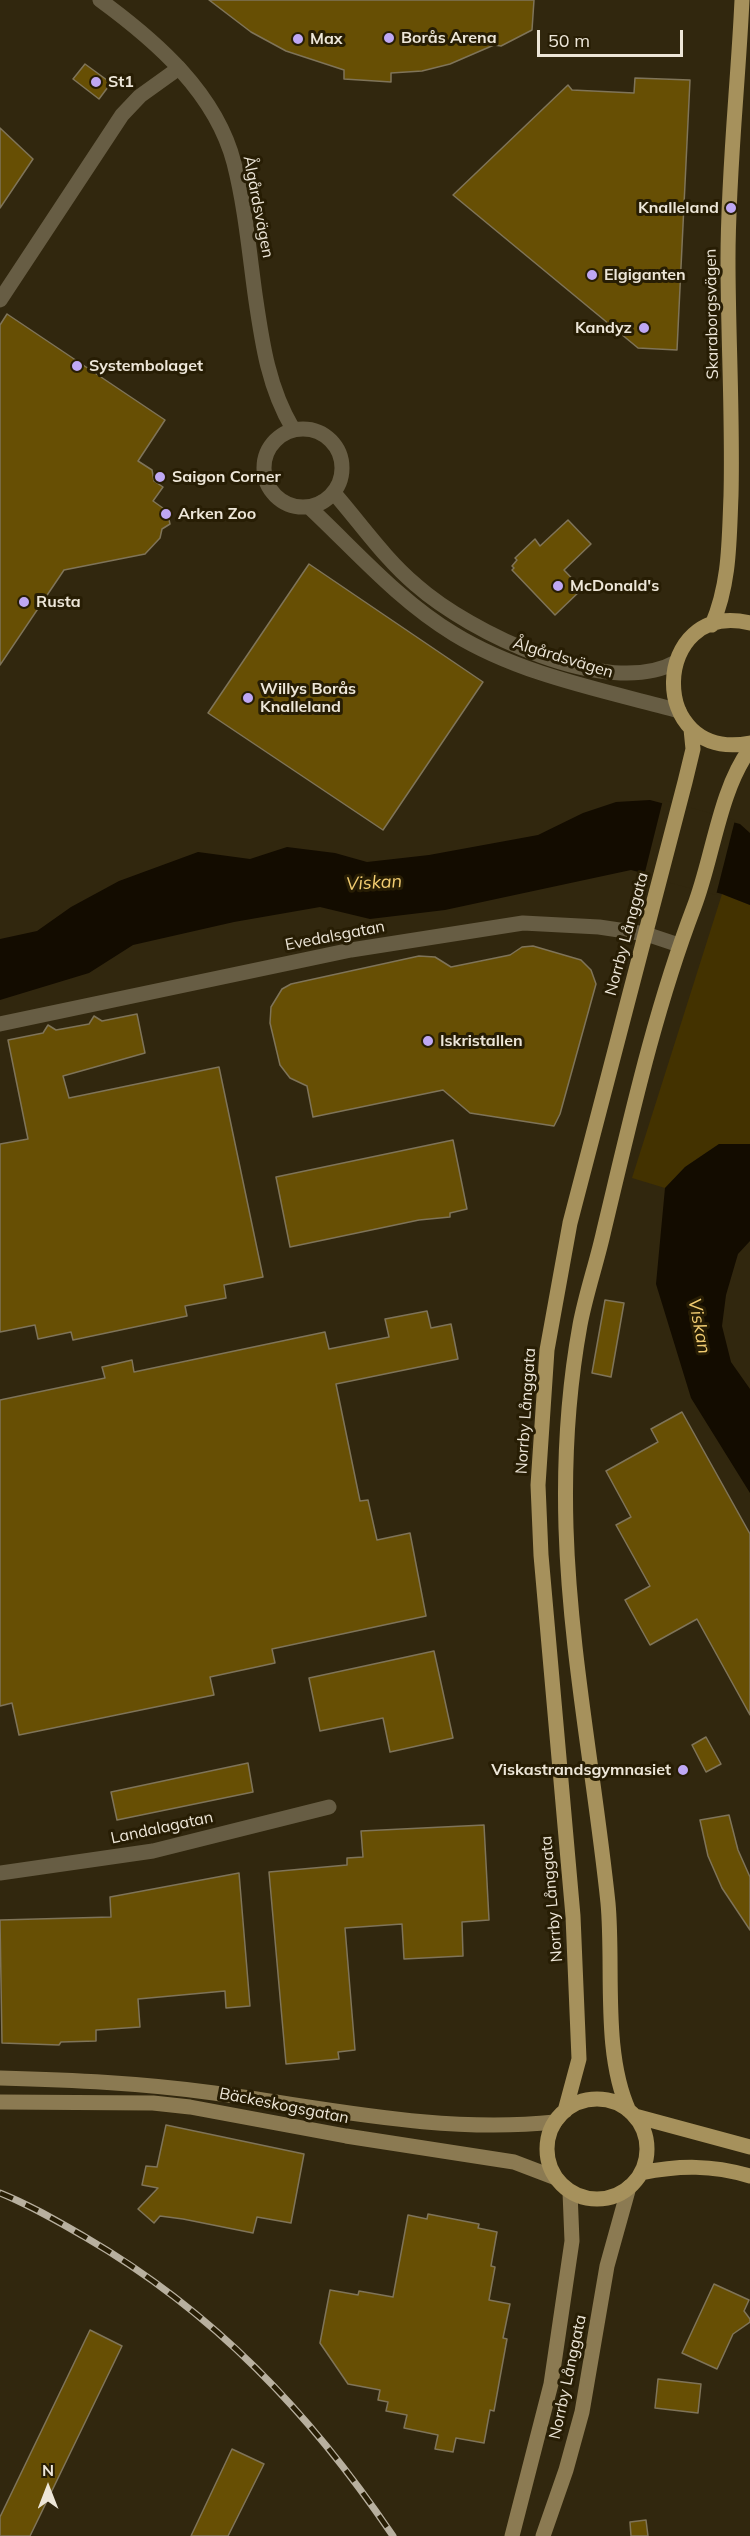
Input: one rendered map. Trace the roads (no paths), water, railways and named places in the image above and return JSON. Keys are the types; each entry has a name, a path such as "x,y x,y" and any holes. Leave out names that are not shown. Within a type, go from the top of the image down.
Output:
{"main road":[{"name":"Skaraborgsvägen","path":"712,625 722,602 727,580 729,539 732,463 728,257 742,0"},
{"path":"750,623 735,621 712,625 687,642 676,662 672,691 679,711 691,729 723,744 750,743"},
{"name":"Norrby Långgata","path":"560,2117 579,2059 576,1958 541,1555 538,1485 544,1392 555,1293 570,1223 685,782 693,749 691,729"},
{"path":"750,749 729,791 697,898 679,945 628,1125 575,1356 569,1415 566,1481 568,1573 574,1641 602,1849 615,2059 619,2089 632,2113 644,2131 647,2148 641,2173 629,2187 602,2199 586,2198 570,2192 556,2178 547,2155 548,2138 560,2117 583,2101 599,2099 614,2102 632,2113 750,2147"},
{"name":"Bäckeskogsgatan","path":"0,2078 150,2084 447,2126 517,2126 560,2117"},
{"name":"Bäckeskogsgatan","path":"0,2102 153,2103 190,2107 346,2136 514,2162 556,2178"},
{"path":"641,2173 678,2166 698,2166 723,2168 750,2176"},
{"name":"Norrby Långgata","path":"543,2536 566,2470 582,2412 607,2266 629,2187"},
{"name":"Norrby Långgata","path":"512,2536 551,2384 572,2241 570,2192"}],"street":[{"name":"Ålgårdsvägen","path":"100,0 143,31 179,68 220,126 233,161 244,211 268,370 276,398 293,429"},
{"path":"0,300 63,201 122,115 140,96 179,68"},
{"path":"293,429 318,430 337,446 343,470 334,493 323,503 309,507 295,507 283,502 266,482 265,456 271,444 281,435 293,429"},
{"name":"Ålgårdsvägen","path":"334,493 414,584 447,610 485,632 541,654 600,671 644,674 663,669 676,662"},
{"name":"Ålgårdsvägen","path":"309,507 385,582 454,634 510,662 679,711"},
{"name":"Evedalsgatan","path":"0,1024 351,950 523,923 599,927 646,934 679,945"},
{"name":"Landalagatan","path":"0,1873 153,1851 329,1807"}],"water":[{"name":"Viskan","path":"650,800 740,824 750,833 750,905 722,894 631,870 445,910 370,919 320,907 234,922 133,945 89,973 0,1000 0,939 37,931 71,907 119,881 198,852 250,859 287,847 335,853 367,862 429,855 538,835 583,813 616,802"},
{"name":"Viskan","path":"719,1144 750,1144 750,1241 738,1254 726,1295 722,1326 731,1362 750,1389 750,1493 691,1398 656,1284 665,1188 685,1167"}],"railway":[{"path":"0,2193 54,2219 132,2266 217,2332 293,2407 328,2448 393,2536"}],"place":[{"name":"Borås Arena","path":"389,38"},
{"name":"Max","path":"298,39"},
{"name":"St1","path":"96,82"},
{"name":"Knalleland","path":"731,208"},
{"name":"Elgiganten","path":"592,275"},
{"name":"Kandyz","path":"644,328"},
{"name":"Systembolaget","path":"77,366"},
{"name":"Saigon Corner","path":"160,477"},
{"name":"Arken Zoo","path":"166,514"},
{"name":"McDonald's","path":"558,586"},
{"name":"Rusta","path":"24,602"},
{"name":"Willys Borås Knalleland","path":"248,698"},
{"name":"Iskristallen","path":"428,1041"},
{"name":"Viskastrandsgymnasiet","path":"683,1770"}]}
